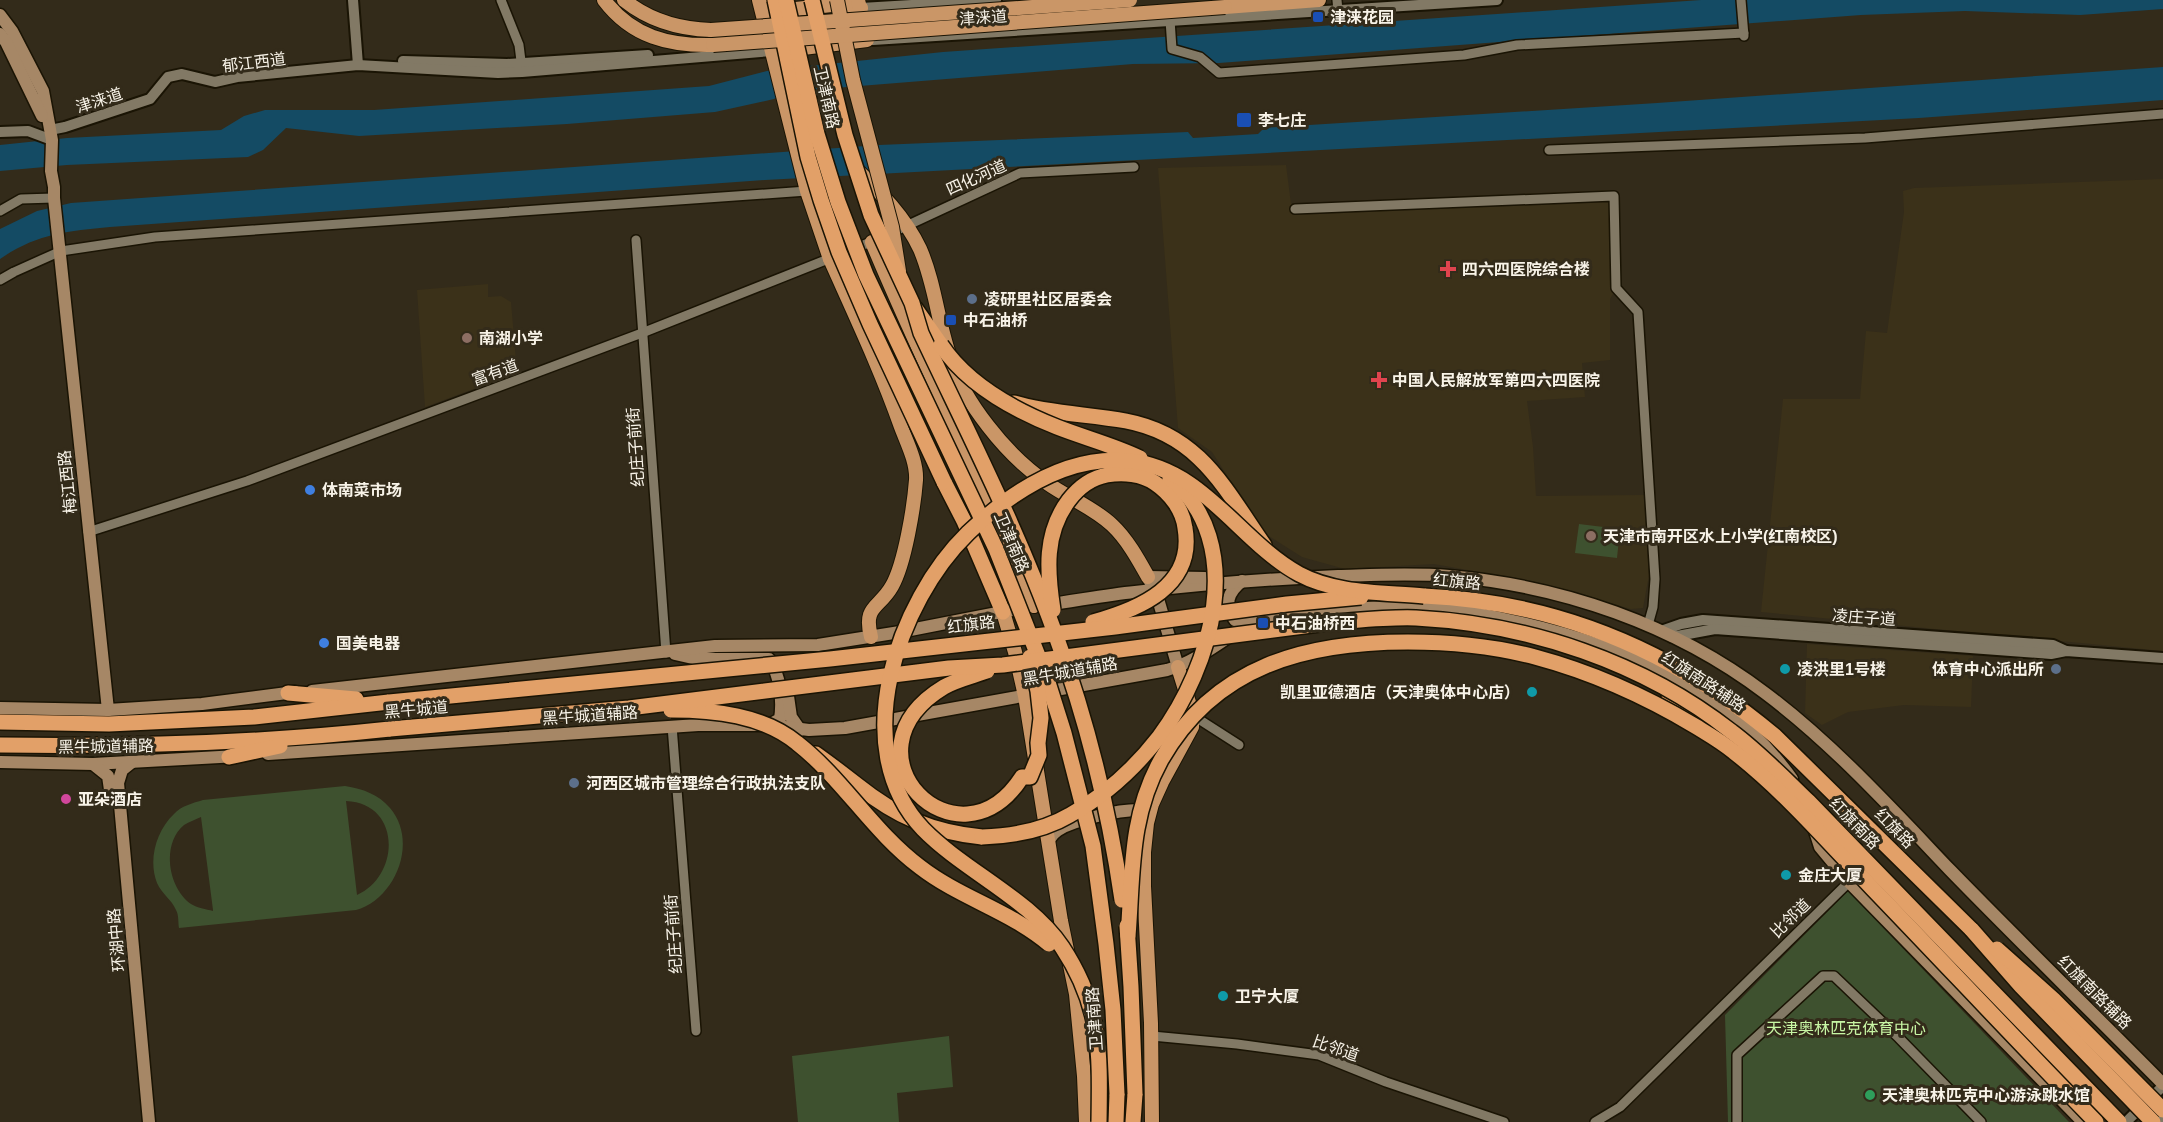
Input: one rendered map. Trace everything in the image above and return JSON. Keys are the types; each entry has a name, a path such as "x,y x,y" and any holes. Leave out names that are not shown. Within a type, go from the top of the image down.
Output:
{"highway":[{"path":"775,0 808,157 839,252 870,324 978,552 1003,612"},
{"name":"卫津南路","path":"786,0 817,134 866,274 915,380 1028,610 1064,733 1093,846 1112,999 1117,1094 1116,1122"},
{"name":"卫津南路","path":"812,0 844,135 872,215 899,276 905,304 921,333 1061,634 1113,843 1128,936 1135,1094 1133,1122"},
{"path":"629,708 729,714 799,737 881,803 923,826 965,836 1005,837 1037,830 1069,816 1112,786 1139,761 1160,735 1193,676 1207,639 1212,616 1215,566 1209,535 1187,496 1177,484 1156,467 1107,444 1058,428 980,385 959,369 905,304"},
{"path":"1005,400 1056,413 1128,421 1153,428 1180,441 1202,459 1213,472 1269,552"},
{"path":"1099,1122 1099,1081 1094,1017 1076,970 1060,945 1040,922 924,830 899,792 887,755 886,711 892,672 907,622 930,581 956,546 979,522 1008,499 1060,471 1088,463 1113,460 1130,461 1168,471 1201,492 1294,571 1324,584 1424,596"},
{"path":"1130,474 1155,483 1172,499 1184,522 1187,544 1177,574 1161,592 1143,604 1061,634 1049,578 1049,556 1052,533 1063,508 1079,488 1100,477 1130,474"},
{"name":"红旗路","path":"830,659 1061,634 1346,598 1424,596 1463,598 1510,606 1556,617 1629,642 1698,679 1742,708 1775,736 1972,930"},
{"path":"1004,665 945,686 914,713 908,724 900,748 903,771 914,791 931,805 953,813 981,811 1002,800 1014,789 1022,777 1030,777 1033,771 1039,755 1040,705 1028,610"},
{"name":"红旗南路","path":"1004,665 1285,628 1387,618 1448,620 1508,631 1572,647 1654,682 1682,698 1723,725 1769,763 2119,1122"},
{"path":"1128,936 1131,869 1137,823 1148,789 1169,747 1192,718 1225,689 1260,668 1300,653 1336,645 1389,642 1469,644 1512,652 1557,663 1631,692 1674,714 1733,751"},
{"name":"黑牛城道","path":"0,722 110,724 243,717 830,659"},
{"name":"黑牛城道","path":"0,745 122,746 324,736 629,708 949,668 1004,665"},
{"path":"1654,682 1801,814 2096,1122"},
{"path":"288,693 389,702"},
{"path":"229,757 324,736"},
{"path":"799,737 882,834 920,867 962,893 1029,927 1076,970"},
{"path":"1972,930 2012,961 2053,999 2163,1110"},
{"path":"1972,930 1998,962 2153,1122"},
{"path":"1950,970 1971,985 2012,1022 2040,1041"}],"main road":[{"path":"604,0 625,22 639,31 671,42 698,45 1319,0"},
{"path":"624,0 660,22 685,28 711,30 1130,0"},
{"path":"759,0 807,190 830,259 891,399 912,455 915,472 912,507 901,566 889,591 869,614 871,637"},
{"path":"837,0 853,80 892,227 899,276"},
{"path":"764,19 768,14 785,10 860,4 867,40 818,52 771,50"},
{"path":"0,15 12,31 43,90 51,135"},
{"path":"0,34 34,96 51,135"},
{"path":"818,52 843,152 890,203 906,225 926,265 955,371 988,426 1018,460 1034,473 1048,484 1091,508 1113,525 1125,540 1151,584 1192,712 1191,732"},
{"name":"梅江西路","path":"51,135 51,171 108,710"},
{"path":"0,708 108,710 202,704 715,646 805,646 871,637 1003,612 1028,610 1002,528 905,304 872,242"},
{"path":"830,259 860,282 905,304"},
{"path":"1396,607 1397,574"},
{"name":"红旗南路辅路","path":"1028,610 1116,595 1151,584 1208,579 1224,583 1243,580 1397,574 1449,576 1501,583 1606,608 1648,625 1739,674 1766,693 1808,729 1892,810 2163,1085"},
{"path":"1243,580 1230,592 1229,601 1231,615 1235,620 1248,622"},
{"name":"红旗南路辅路","path":"1178,667 1248,622 1314,613 1396,607 1436,608 1467,612 1562,632 1622,653 1678,680 1732,717 1782,765 1796,784 1820,847 1849,882 2083,1122"},
{"path":"1003,612 1025,696 1076,994 1086,1122"},
{"path":"799,737 789,709 783,656 805,646"},
{"path":"666,653 697,659 769,659 776,669 782,710 780,719 769,725"},
{"name":"黑牛城道辅路","path":"0,762 93,764 229,757 672,726 769,725 799,737 1178,667"},
{"path":"1152,1122 1152,1036 1144,886 1147,824 1152,804 1162,782 1200,720"},
{"name":"环湖中路","path":"133,762 122,770 118,783 149,1122"},
{"name":"环湖中路","path":"93,764 104,772 110,782 142,1122"},
{"path":"1048,841 1064,827 1119,811 1138,810 1144,814 1147,824"}],"street":[{"path":"353,0 361,63"},
{"path":"359,0 361,63"},
{"path":"501,0 519,45 521,68"},
{"name":"津涞道","path":"860,4 996,0"},
{"name":"津涞道","path":"867,40 1170,24 1337,5 1497,0"},
{"path":"1170,24 1172,49 1200,57 1219,73 1464,55 1517,45 1744,33 1741,0"},
{"name":"郁江西道","path":"155,93 168,76 182,74 215,82 237,77 361,63 433,70 521,68 771,50"},
{"name":"津涞道","path":"51,135 65,127 150,99 155,93"},
{"path":"1549,150 1865,138 2163,114"},
{"path":"0,132 28,131 51,135"},
{"name":"四化河道","path":"906,225 1020,173 1134,167"},
{"path":"0,280 61,251 167,236 807,190"},
{"path":"0,211 21,199 54,192"},
{"path":"1295,209 1614,196 1616,288 1638,312 1655,579 1653,607 1648,625"},
{"name":"富有道","path":"88,532 247,481 642,333 872,242 906,225"},
{"name":"纪庄子前街","path":"636,240 666,653"},
{"name":"凌庄子道","path":"1666,634 1714,628 2051,654 2066,651 2163,658"},
{"path":"1200,720 1239,746"},
{"name":"纪庄子前街","path":"672,726 696,1031"},
{"name":"比邻道","path":"1595,1122 1620,1107 1849,882"},
{"path":"1737,1122 1737,1055 1823,976 1834,976 1899,1038 1981,1122"},
{"name":"比邻道","path":"1152,1036 1319,1055 1386,1082 1504,1122"},
{"path":"2126,1122 2163,1085"},
{"path":"2158,1122 2163,1118"}],"shaded area":[{"name":"中国人民解放军第四六四医院","path":"1286,165 1291,204 1612,190 1618,194 1619,284 1610,299 1610,360 1582,363 1585,397 1527,401 1536,496 1644,495 1649,575 1643,608 1631,609 1534,582 1434,564 1345,569 1302,557 1264,533 1212,452 1178,428 1158,168"},
{"path":"2163,179 2163,651 1761,612 1783,399 1860,399 1866,331 1887,333 1904,212 1903,191 1914,188"},
{"name":"南湖小学","path":"488,284 488,297 501,296 511,302 517,373 425,407 417,290"},
{"path":"1807,644 1973,656 1971,707 1904,705 1848,712 1822,725 1805,713"}],"green space":[{"path":"1579,524 1620,529 1617,558 1575,553"},
{"path":"345,786 364,791 385,803 398,822 402,837 402,852 398,868 392,882 382,894 370,904 356,910 179,928 177,912 159,887 154,874 155,846 162,829 177,811 203,800","holes":["346,801 364,805 377,814 385,826 389,841 382,872 371,885 357,895","201,817 213,910 213,911 193,905 183,897 177,888 170,866 172,843 177,833 184,825"]},
{"name":"天津奥林匹克体育中心","path":"1848,891 2069,1122 1728,1122 1725,1015"},
{"path":"949,1036 953,1087 897,1093 899,1122 798,1122 792,1056"}],"water":[{"path":"1701,0 2163,0 2163,9 2080,15 1965,11 1861,15 1219,63 1133,64 785,92 774,99 715,112 567,124 359,136 286,128 263,150 248,157 67,165 0,171 0,145 67,138 221,130 244,116 265,110 374,110 709,86 771,70 943,52"},
{"path":"2163,67 2163,100 1919,118 765,180 110,227 52,235 26,244 0,259 0,229 37,211 71,203 879,145 1188,132 1193,138 1258,134 1264,128"}],"place":[{"name":"津涞花园","path":"1318,17"},
{"name":"李七庄","path":"1244,120"},
{"name":"四六四医院综合楼","path":"1448,269"},
{"name":"凌研里社区居委会","path":"972,299"},
{"name":"中石油桥","path":"951,320"},
{"name":"南湖小学","path":"467,338"},
{"name":"中国人民解放军第四六四医院","path":"1379,380"},
{"name":"体南菜市场","path":"310,490"},
{"name":"天津市南开区水上小学(红南校区)","path":"1591,536"},
{"name":"中石油桥西","path":"1263,623"},
{"name":"国美电器","path":"324,643"},
{"name":"凌洪里1号楼","path":"1785,669"},
{"name":"体育中心派出所","path":"2056,669"},
{"name":"凯里亚德酒店（天津奥体中心店）","path":"1532,692"},
{"name":"河西区城市管理综合行政执法支队","path":"574,783"},
{"name":"亚朵酒店","path":"66,799"},
{"name":"金庄大厦","path":"1786,875"},
{"name":"卫宁大厦","path":"1223,996"},
{"name":"天津奥林匹克中心游泳跳水馆","path":"1870,1095"}]}
